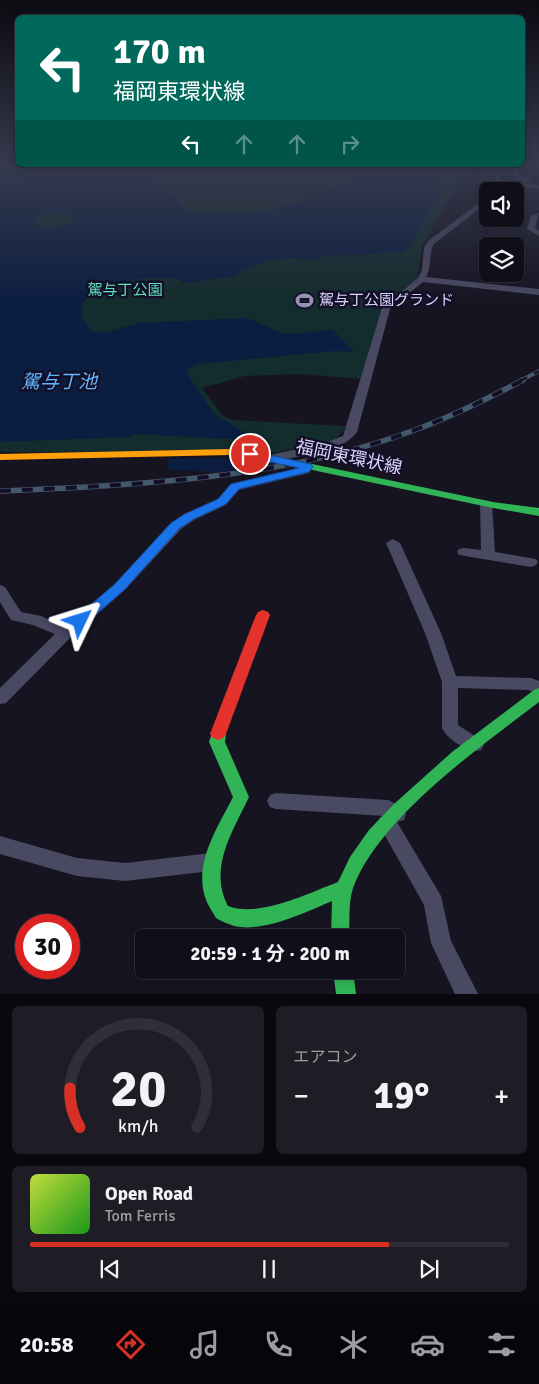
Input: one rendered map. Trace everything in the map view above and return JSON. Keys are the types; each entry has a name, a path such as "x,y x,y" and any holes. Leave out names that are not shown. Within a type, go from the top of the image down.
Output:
{"street":[{"path":"269,458 328,446 347,438 351,432 386,308 421,279 426,270 428,248 431,243 471,211"},
{"path":"539,215 534,218 531,229 539,234"},
{"path":"421,279 539,292"},
{"name":"福岡東環状線","path":"0,457 230,452 269,458 486,504 539,512"},
{"path":"0,698 66,633 120,587 176,526 190,517 222,502 235,487 305,470 307,467"},
{"path":"486,504 488,555"},
{"path":"393,543 434,634 450,682 450,728 475,745"},
{"path":"464,552 531,562"},
{"path":"0,590 16,616 36,620 66,633"},
{"path":"263,615 218,730 217,742 241,797 218,843 211,862 210,881 216,903 224,914 238,919 260,917 344,888"},
{"path":"450,682 531,684 539,689"},
{"path":"341,929 344,888 353,867 392,818 436,777 539,694"},
{"path":"276,801 388,808 434,904 441,943 467,994"},
{"path":"0,845 78,867 125,872 211,862"},
{"path":"344,979 346,994"}],"green space":[{"name":"駕与丁池","path":"0,211 442,211 422,247 417,279 384,307 364,379 298,374 245,376 202,388 223,416 232,420 347,426 335,440 269,454 0,452"}],"water":[{"name":"駕与丁池","path":"0,211 207,213 430,211 411,246 401,252 326,255 318,260 287,258 267,261 240,272 236,276 184,283 168,278 146,278 118,283 92,295 83,302 81,316 92,332 104,333 139,323 247,318 281,333 299,334 332,329 354,352 335,351 197,364 190,367 187,373 214,414 250,436 245,440 135,434 129,437 0,442","holes":["57,213 72,215 76,220 54,228 42,227 32,221 42,215"]},
{"path":"220,458 266,463 222,472 167,470 168,459"}],"railway":[{"path":"520,381 539,371"},
{"path":"0,491 104,486 209,477 312,460 363,447 426,426 523,380"}],"traffic: fast":[{"path":"250,454 493,505 539,512"},
{"path":"340,929 344,889 356,863 375,836 428,782 539,694"},
{"path":"218,734 217,742 241,797 215,853 211,868 211,883 214,897 222,912 234,917 265,916 344,888"},
{"path":"344,979 346,994"}],"traffic: slow":[{"path":"0,457 230,452 250,454"}],"traffic: jam":[{"path":"218,734 263,615"}],"place":[{"name":"駕与丁公園グランド","path":"305,300"}],"route":[{"path":"80,621 120,587 143,563 150,552 176,526 190,517 222,502 235,487 287,475 305,470 307,467 250,454"}],"park label":[{"name":"駕与丁公園","path":"125,290"}]}
